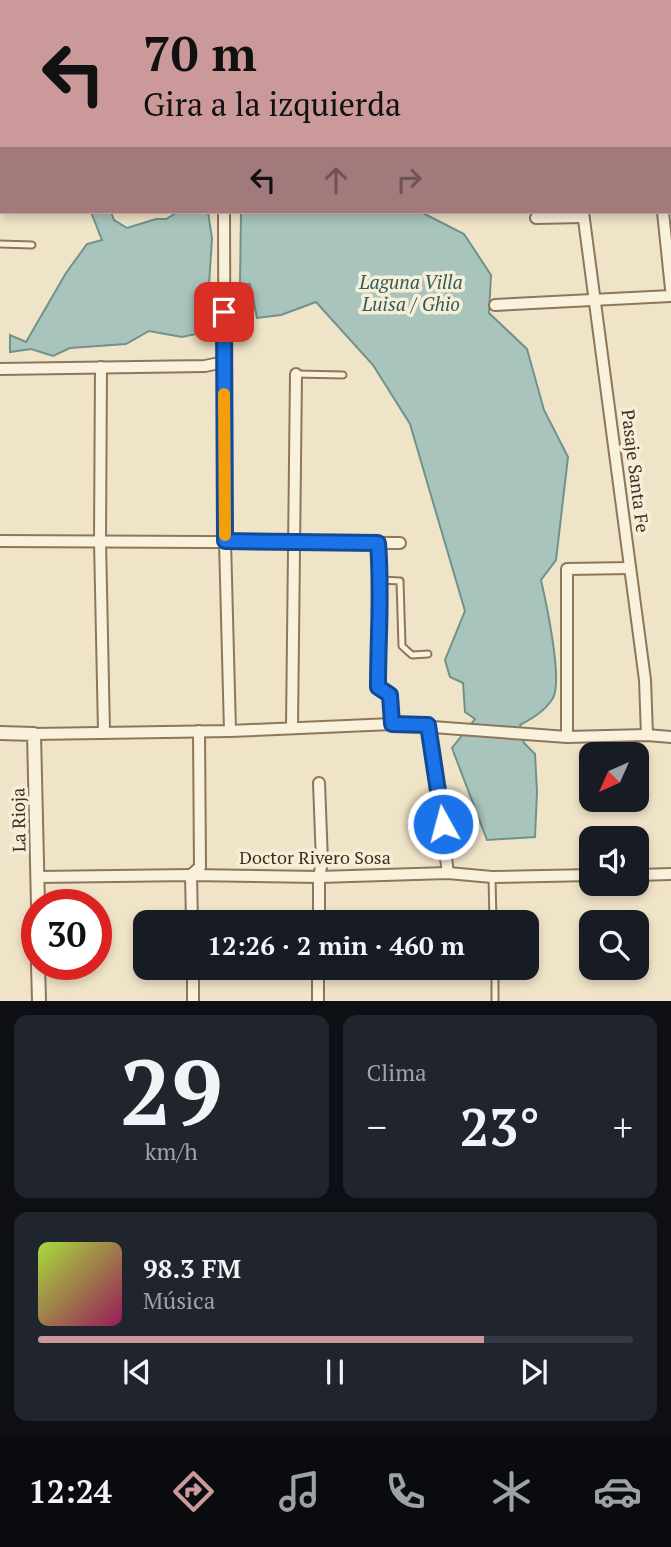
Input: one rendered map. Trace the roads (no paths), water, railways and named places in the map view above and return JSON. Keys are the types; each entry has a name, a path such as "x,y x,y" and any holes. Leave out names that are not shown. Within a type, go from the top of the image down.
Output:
{"street":[{"path":"224,214 225,541 230,731"},
{"path":"537,218 583,214"},
{"name":"Pasaje Santa Fe","path":"583,214 645,680 647,735"},
{"path":"663,214 671,289"},
{"path":"495,304 671,296"},
{"path":"0,369 205,366 224,362"},
{"path":"101,368 100,541 104,732"},
{"path":"292,727 296,374"},
{"path":"0,541 400,543"},
{"path":"378,543 381,580"},
{"path":"568,737 567,569 630,568"},
{"path":"0,733 230,731 392,724 568,737 671,737"},
{"path":"428,725 448,873"},
{"path":"192,910 191,875 200,867 199,731"},
{"name":"La Rioja","path":"34,734 38,889"},
{"path":"318,910 319,877 323,862 319,783"},
{"name":"Doctor Rivero Sosa","path":"38,877 319,877 448,873 492,877 579,875"},
{"path":"649,875 671,874"},
{"path":"38,980 38,1001"},
{"path":"193,980 193,1001"},
{"path":"318,980 318,1001"}],"lane":[{"path":"0,244 32,245"},
{"path":"296,374 344,375"},
{"path":"392,724 390,695 378,687 381,580 400,581 402,646 412,655 428,654"},
{"path":"492,877 493,910"},
{"path":"495,980 495,1001"}],"water":[{"path":"92,214 112,214 114,220 127,228 156,219 166,219 175,214 208,214 212,238 206,332 182,337 149,331 126,344 70,348 53,356 31,349 10,352 10,335 26,342 66,273 87,244 102,240"},
{"name":"Laguna Villa Luisa / Ghio","path":"241,214 425,214 464,234 491,275 489,313 527,349 544,410 568,457 556,560 541,580 553,640 556,689 546,707 520,725 524,743 535,754 535,837 487,840 452,748 475,719 465,712 463,683 450,677 445,660 465,611 410,424 373,365 316,302 281,315 257,318 250,284 240,284"}]}
